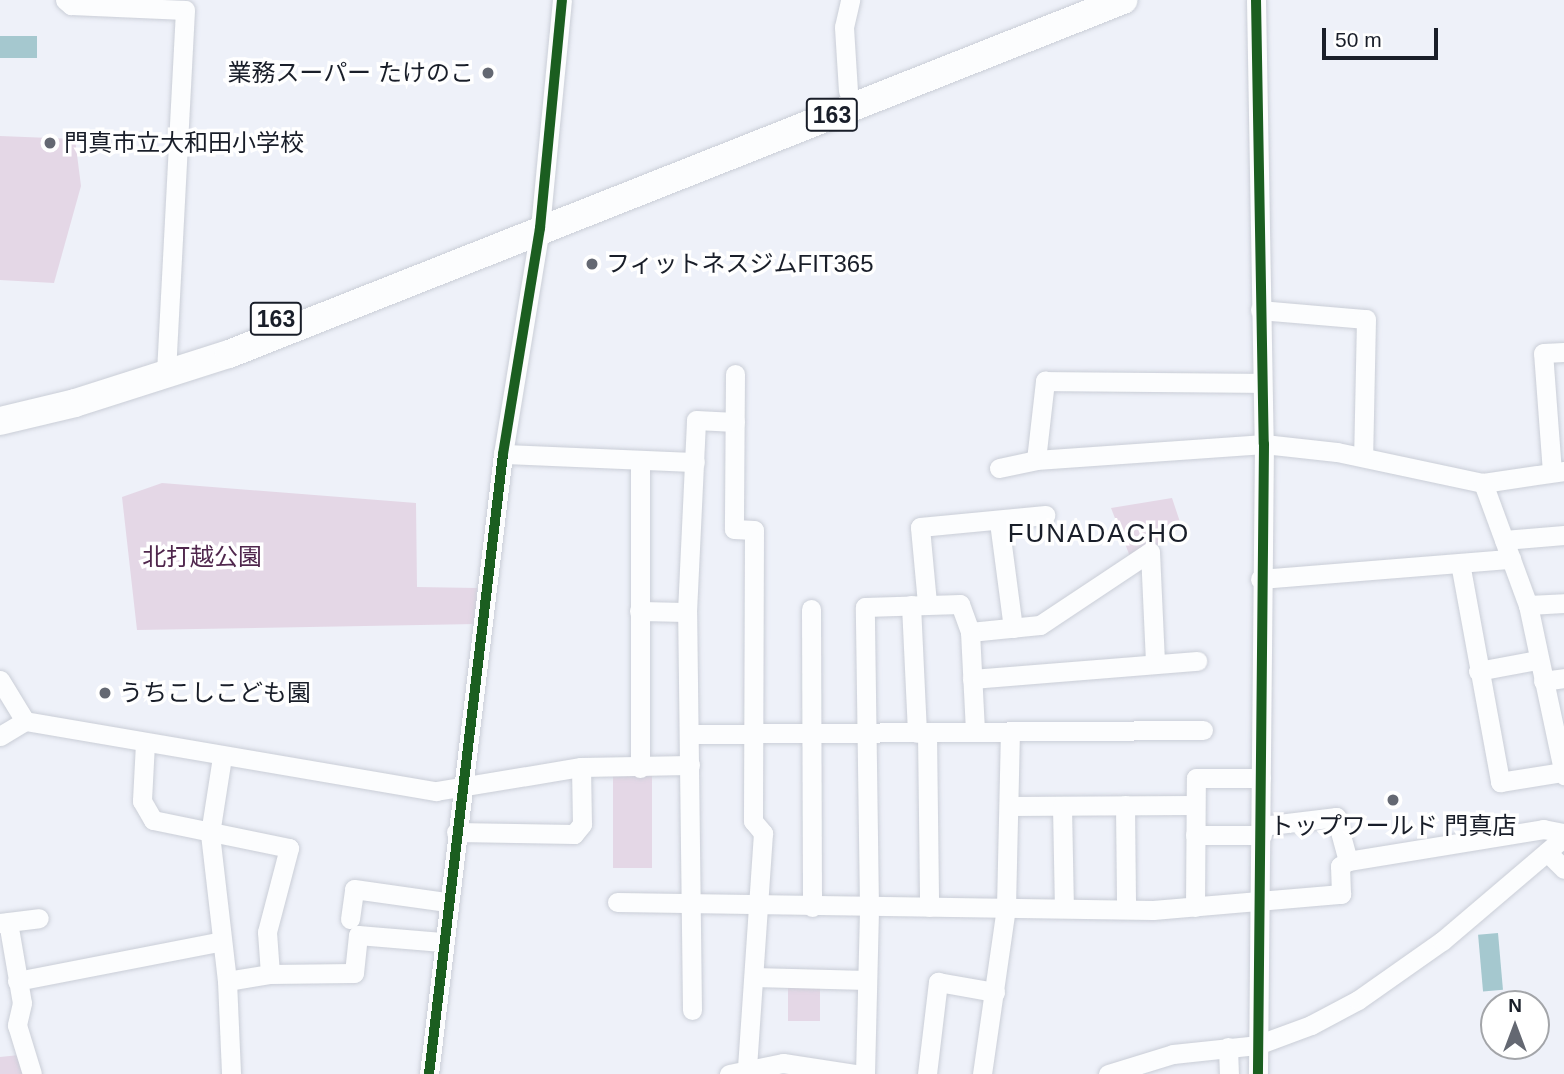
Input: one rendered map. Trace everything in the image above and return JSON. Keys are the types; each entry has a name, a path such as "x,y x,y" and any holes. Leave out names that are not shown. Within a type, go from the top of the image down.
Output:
{"highway":[{"name":"163","path":"541,219 848,91 1084,0"},
{"name":"163","path":"0,421 165,368 541,219 1123,0"},
{"name":"163","path":"0,402 165,368"}],"street":[{"path":"65,0 71,5 185,10 165,368"},
{"path":"429,1074 442,942 456,832 465,788 503,454 541,219 562,0"},
{"path":"848,91 844,27 850,0"},
{"path":"1256,0 1264,444 1260,579 1262,902 1258,1074"},
{"path":"1260,310 1366,319 1363,457"},
{"path":"999,468 1036,460 1264,444 1363,457 1483,483 1558,471 1554,414 1543,353 1564,352"},
{"path":"735,374 734,529 754,530 753,821 763,833 754,977 738,1071 783,1063 856,1074"},
{"path":"1036,460 1045,382 1261,383"},
{"path":"692,1010 687,612 696,420 735,422"},
{"path":"503,454 695,462"},
{"path":"640,460 640,768"},
{"path":"1460,563 1500,782 1564,773 1537,660 1528,605 1483,483"},
{"path":"929,907 922,733 920,527 999,522 1045,515"},
{"path":"999,522 1013,628"},
{"path":"1504,540 1564,535"},
{"path":"970,632 1040,625 1150,552 1155,664"},
{"path":"1260,579 1511,559"},
{"path":"1528,605 1564,603"},
{"path":"865,1074 869,908 865,607 960,604 970,632 975,732"},
{"path":"811,609 812,907"},
{"path":"639,611 687,612"},
{"path":"1478,671 1537,660"},
{"path":"972,679 1197,662"},
{"path":"1543,681 1564,678"},
{"path":"0,680 25,721"},
{"path":"0,736 25,721 222,757 436,791 581,767 690,765"},
{"path":"690,734 1203,730"},
{"path":"982,1074 1006,907 1010,732"},
{"path":"145,743 142,801 153,820 210,834 289,848 267,932 270,974"},
{"path":"222,757 210,834 227,981 232,1074"},
{"path":"456,832 574,834 582,824 581,767"},
{"path":"1195,907 1196,778 1261,778"},
{"path":"1009,806 1194,805"},
{"path":"1062,806 1064,908"},
{"path":"1125,806 1126,909"},
{"path":"1195,835 1262,830 1336,817 1348,861"},
{"path":"617,902 869,908 1195,907 1341,894 1340,866 1348,861 1543,829 1564,835 1442,942 1358,1000 1311,1025 1258,1045 1227,1046 1173,1054 1108,1074"},
{"path":"1547,852 1564,869"},
{"path":"350,919 354,889 447,902"},
{"path":"32,1074 17,1025 22,1003 4,923 39,918"},
{"path":"227,981 270,974 354,973 358,935 442,942"},
{"path":"17,981 222,941"},
{"path":"754,977 867,980"},
{"path":"927,1074 938,982 995,992"},
{"path":"1227,1046 1228,1074"}],"green space":[{"path":"0,136 75,139 81,186 54,283 0,280"},
{"name":"北打越公園","path":"162,483 416,503 417,587 477,588 476,624 137,630 122,497"},
{"path":"1172,498 1181,525 1170,538 1131,559 1111,508"},
{"path":"613,771 652,771 652,868 613,868"},
{"path":"788,984 820,984 820,1021 788,1021"},
{"path":"19,1055 26,1074 0,1074 0,1057"}],"water":[{"path":"0,36 37,36 37,58 0,58"},
{"path":"1498,933 1503,990 1483,990 1478,935"}],"cycle path":[{"path":"429,1074 503,454 540,228 562,0"},
{"path":"1256,0 1264,444 1258,1074"}],"place":[{"name":"業務スーパー たけのこ","path":"488,73"},
{"name":"門真市立大和田小学校","path":"50,143"},
{"name":"フィットネスジムFIT365","path":"592,264"},
{"name":"うちこしこども園","path":"105,693"},
{"name":"トップワールド 門真店","path":"1393,800"}],"district":[{"name":"FUNADACHO","path":"1099,534"}]}
